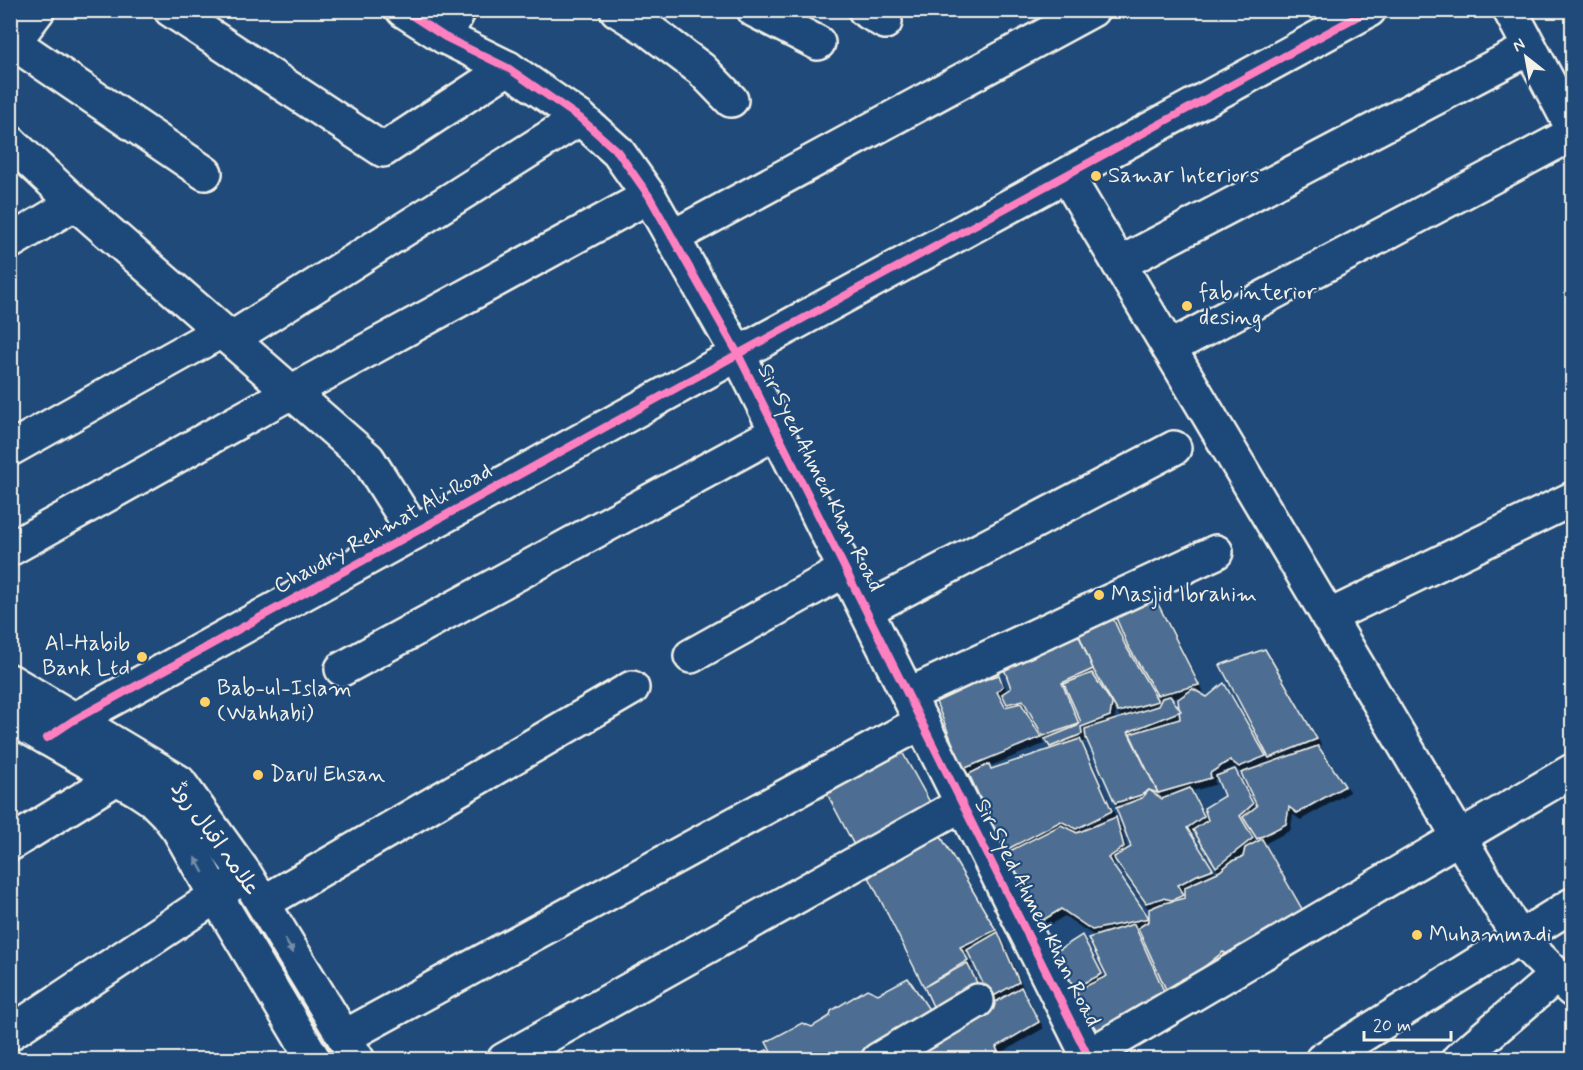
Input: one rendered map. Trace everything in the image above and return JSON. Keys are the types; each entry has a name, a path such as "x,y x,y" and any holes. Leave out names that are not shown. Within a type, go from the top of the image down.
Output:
{"street":[{"path":"38,10 12,45 205,173"},
{"path":"171,10 383,150 508,68"},
{"name":"Sir Syed Ahmed Khan Road","path":"403,10 452,24 508,68 580,118 618,152 649,196 738,354 1089,1058"},
{"path":"617,10 649,30 701,69 732,100"},
{"path":"754,10 818,43"},
{"path":"673,237 1092,10"},
{"name":"Chaudry Rehmat Ali Road","path":"47,738 74,720 414,532 1370,10"},
{"path":"1510,10 1572,128"},
{"path":"1119,264 1530,48"},
{"path":"10,449 226,335 580,118"},
{"path":"1169,348 1572,134"},
{"path":"10,142 75,203 368,459 414,532"},
{"path":"1067,176 1519,938 1565,982 1458,1059"},
{"path":"10,549 649,196"},
{"path":"10,242 75,203"},
{"path":"342,669 777,432"},
{"path":"866,610 1174,448"},
{"path":"1328,617 1572,499"},
{"path":"351,1048 915,708 1216,552"},
{"path":"691,656 845,570"},
{"name":"علامہ اقبال روڈ","path":"10,681 179,782 245,874 351,1048"},
{"path":"263,903 632,688"},
{"name":"علامہ اقبال روڈ","path":"10,717 153,800 166,813 179,830 304,1056"},
{"path":"10,844 144,761"},
{"path":"1089,1058 1572,771"},
{"path":"504,1059 962,804"},
{"path":"10,1033 216,896 245,874"},
{"path":"1322,1059 1572,906"},
{"path":"878,1059 976,1000"}],"building":[{"path":"1146,595 1158,604 1199,685 1157,695 1128,646 1112,608"},
{"path":"1112,616 1125,645 1158,701 1118,712 1094,671 1077,630"},
{"path":"1078,634 1093,669 1062,683 1079,724 1043,736 1023,700 1007,704 1002,694 1011,688 999,655"},
{"path":"1265,649 1317,739 1269,758 1220,665"},
{"path":"1092,673 1112,703 1110,716 1081,727 1082,734 1050,747 1045,739 1077,726 1081,722 1064,684"},
{"path":"999,675 1003,686 997,692 1005,707 1021,703 1041,737 963,769 934,697"},
{"path":"1224,683 1266,756 1239,767 1230,760 1210,773 1211,778 1158,793 1130,734 1180,719 1178,699 1193,689 1207,697"},
{"path":"1170,696 1181,711 1128,732 1158,793 1149,790 1141,795 1115,803 1086,738 1085,729 1158,706 1162,698"},
{"path":"1080,739 1112,811 1076,829 1061,821 1004,851 969,774 989,764 991,769"},
{"path":"896,741 941,822 866,868 821,782"},
{"path":"1318,746 1345,786 1297,813 1289,807 1286,824 1257,839 1243,817 1257,806 1241,773"},
{"path":"1235,769 1253,804 1240,816 1253,838 1216,867 1193,830 1208,820 1204,808 1224,796 1216,776"},
{"path":"1190,788 1204,816 1187,828 1213,869 1178,885 1184,895 1172,900 1163,898 1146,903 1114,857 1131,847 1116,808 1142,798 1149,790 1162,799"},
{"path":"1116,817 1124,847 1108,858 1149,918 1092,930 1061,909 1040,922 1027,910 1002,855 1061,825 1077,833"},
{"path":"940,835 996,930 960,947 968,960 924,987 869,877 896,860 895,855 907,849 910,854"},
{"path":"1262,839 1310,923 1236,959 1223,952 1200,970 1182,979 1187,992 1170,998 1138,928 1149,921 1149,909 1185,898 1185,887 1220,871 1232,861 1243,857 1245,848"},
{"path":"1134,924 1167,998 1107,1042 1068,995 1107,976 1088,938"},
{"path":"998,932 1019,982 990,998 967,950"},
{"path":"1082,935 1102,974 1066,992 1049,956"},
{"path":"967,963 984,997 939,1019 924,987"},
{"path":"908,978 942,1029 893,1060 746,1060 767,1050 773,1055 766,1042 802,1023 812,1027 830,1016 831,1011 867,989 878,994"},
{"path":"1021,987 1039,1022 996,1047 1001,1060 912,1060 909,1053"}],"cycle path":[{"path":"403,10 445,37 508,68 580,118 618,152 649,196 738,354 1090,1060"},
{"path":"47,738 74,720 738,354 1369,10"}],"place":[{"name":"Samar Interiors","path":"1096,176"},
{"name":"fab interior desing","path":"1187,306"},
{"name":"Masjid Ibrahim","path":"1099,595"},
{"name":"Al-Habib Bank Ltd","path":"142,657"},
{"name":"Bab-ul-Islam (Wahhabi)","path":"205,702"},
{"name":"Darul Ehsan","path":"258,775"},
{"name":"Muhammadi","path":"1417,935"}]}
